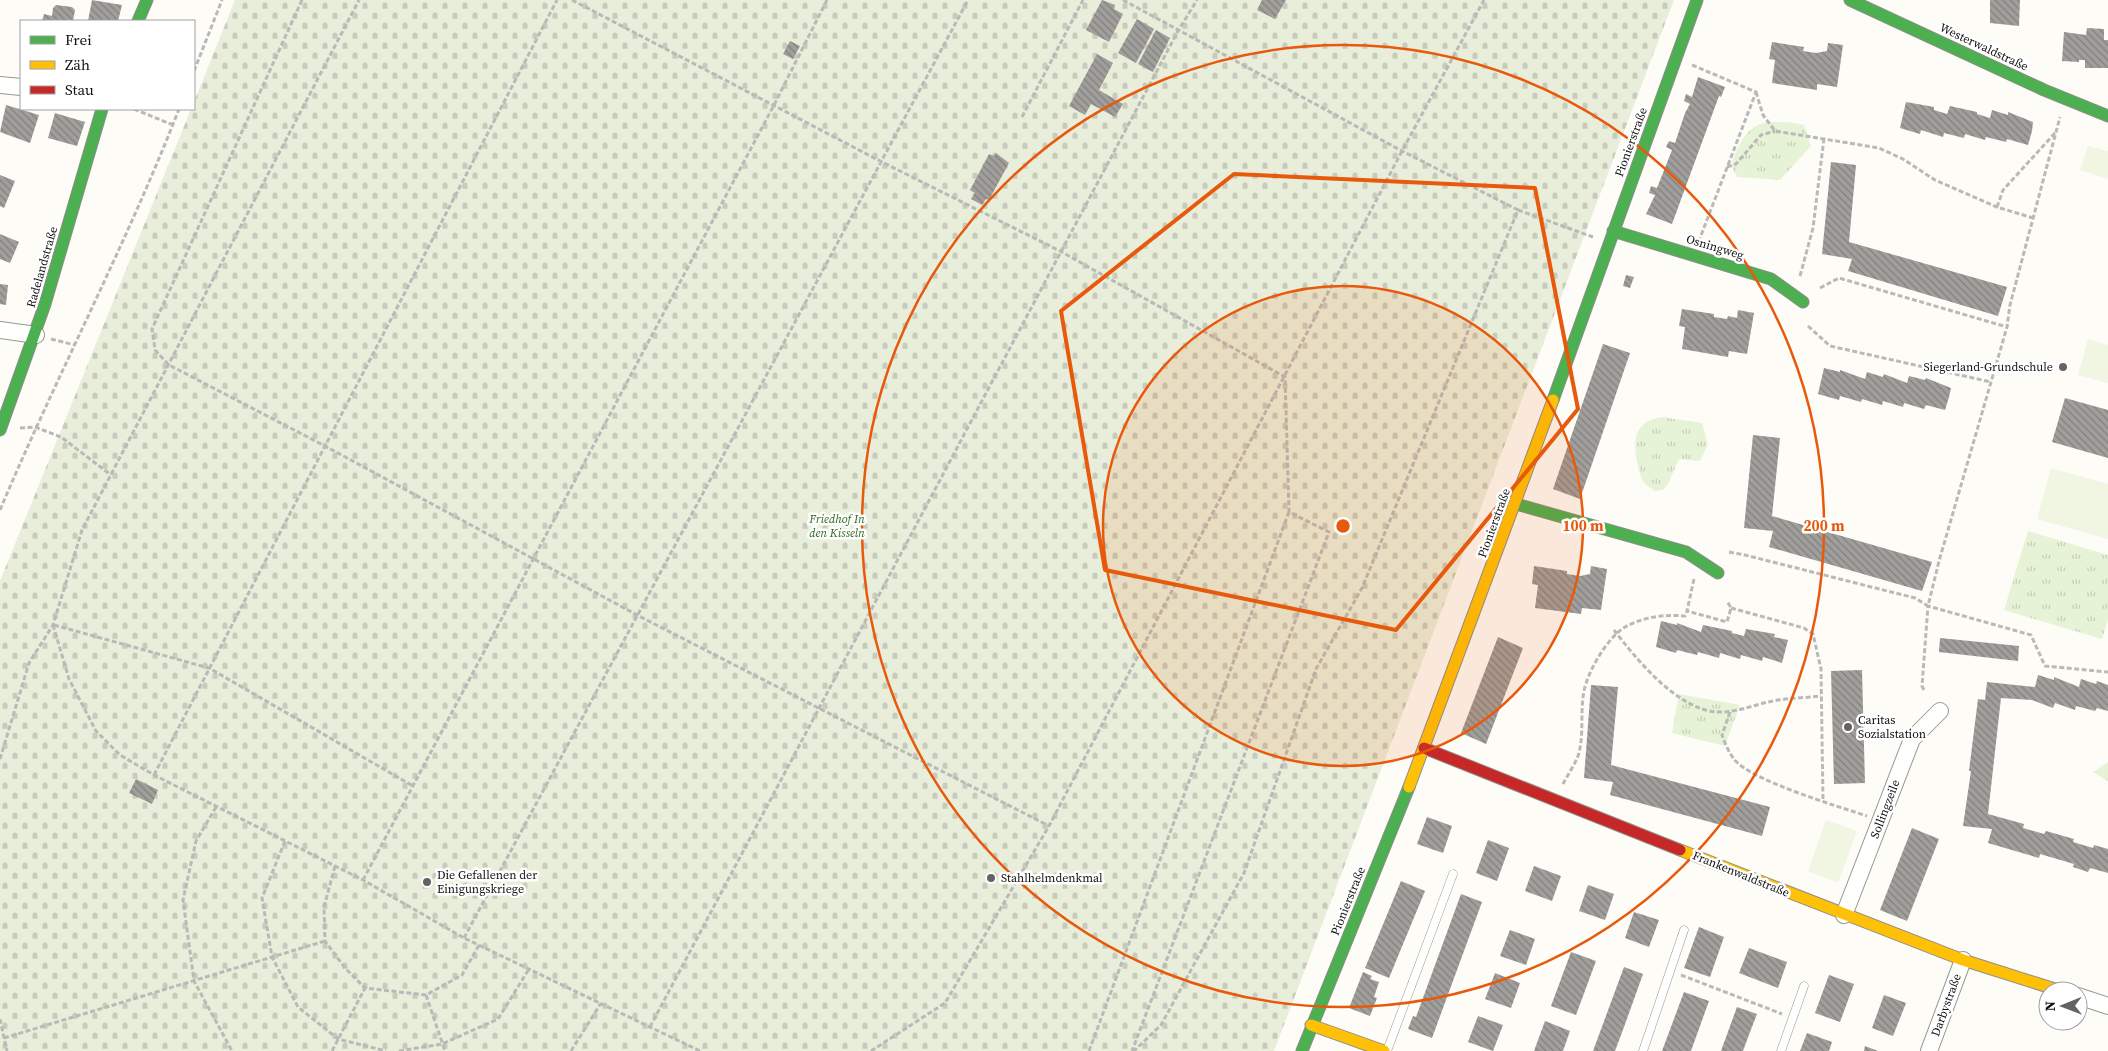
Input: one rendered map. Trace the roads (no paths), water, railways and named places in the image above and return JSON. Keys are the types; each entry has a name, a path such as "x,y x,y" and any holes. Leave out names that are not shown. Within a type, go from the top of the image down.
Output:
{"street":[{"path":"138,20 147,0"},
{"name":"Pionierstraße","path":"1302,1051 1424,748 1516,504 1609,242 1698,0"},
{"name":"Westerwaldstraße","path":"1850,0 2044,90 2108,116"},
{"path":"0,84 20,87"},
{"name":"Radelandstraße","path":"6,430 36,335 102,110"},
{"name":"Osningweg","path":"1613,231 1771,279 1803,302"},
{"path":"0,330 36,335"},
{"path":"1516,504 1686,552 1718,572"},
{"name":"Sollingzeile","path":"1844,915 1912,739 1940,712"},
{"name":"Frankenwaldstraße","path":"1424,748 1844,915 1963,960 2038,984"},
{"name":"Darbystraße","path":"1929,1051 1963,960"},
{"path":"2088,999 2108,1006"},
{"path":"1311,1025 1385,1051"}],"lane":[{"path":"1385,1051 1453,874"},
{"path":"1643,1051 1684,930"},
{"path":"1781,1051 1804,986"}],"place":[{"name":"Siegerland-Grundschule","path":"2063,367"},
{"name":"Caritas Sozialstation","path":"1848,727"},
{"name":"Stahlhelmdenkmal","path":"991,878"},
{"name":"Die Gefallenen der Einigungskriege","path":"427,882"}],"park label":[{"name":"Friedhof In den Kisseln","path":"837,526"}]}
